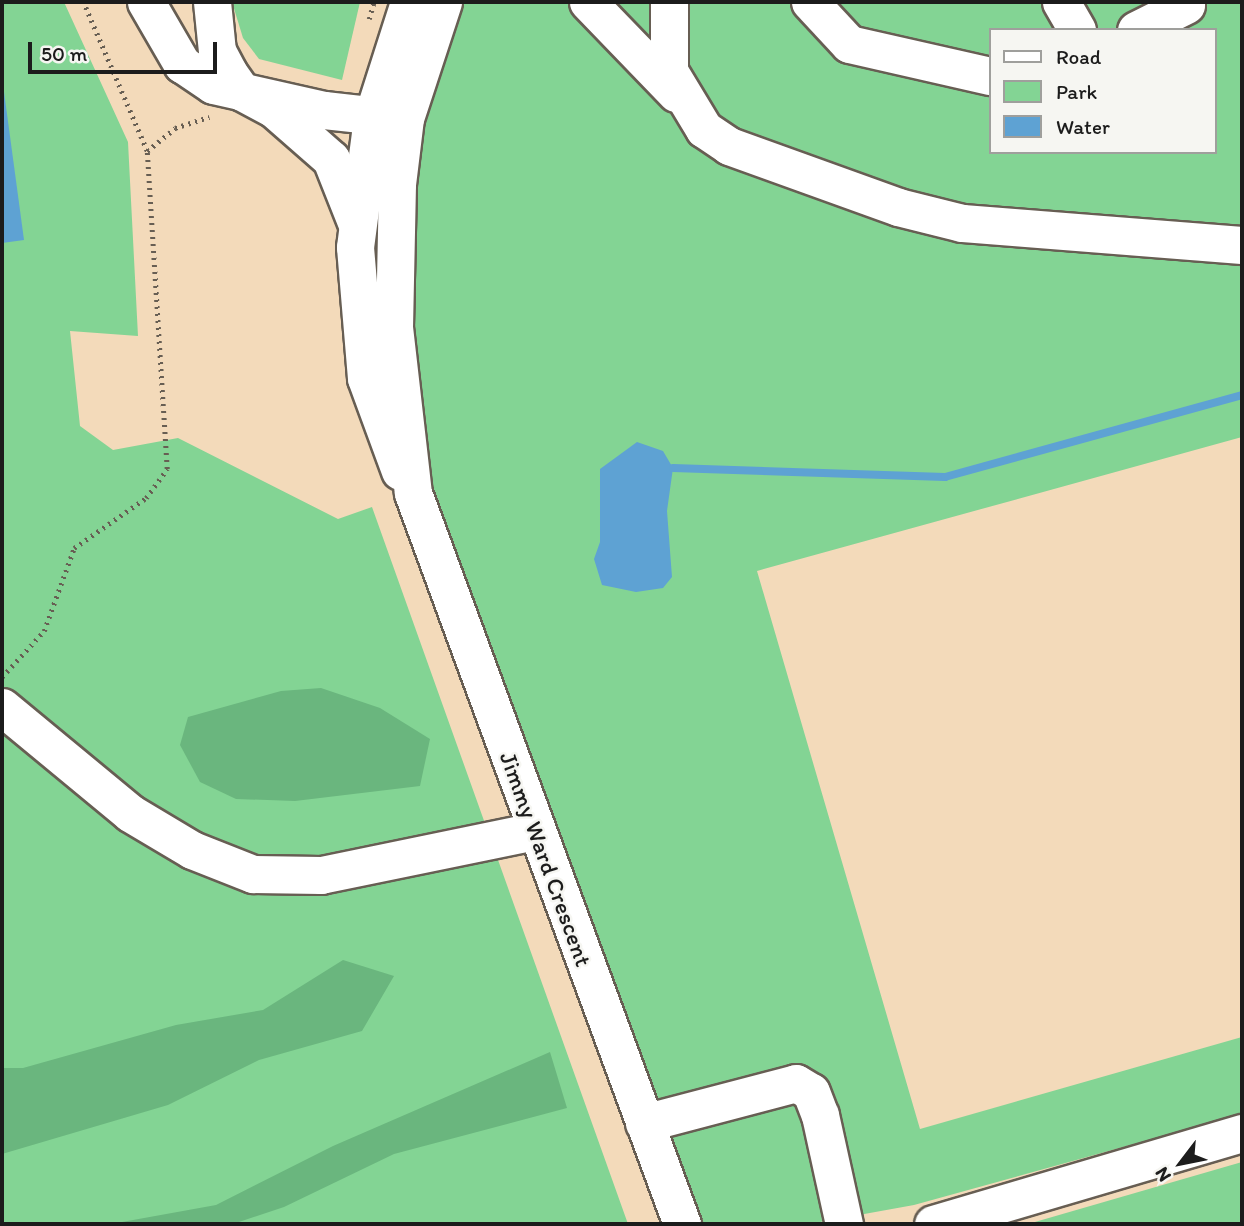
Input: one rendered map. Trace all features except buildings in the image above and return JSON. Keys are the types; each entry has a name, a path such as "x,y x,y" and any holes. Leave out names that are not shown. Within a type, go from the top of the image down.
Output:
{"street":[{"path":"146,2 182,64 213,85 232,105 274,109 331,159 356,222"},
{"path":"212,2 217,51 232,105"},
{"name":"Jimmy Ward Crescent","path":"409,2 389,118 394,327 413,493"},
{"name":"Jimmy Ward Crescent","path":"443,2 389,118 356,222 366,378 384,439 413,493 682,1224"},
{"path":"588,2 684,101 704,129 729,146 898,208 962,223 1242,245"},
{"path":"669,2 669,71 684,101"},
{"path":"810,2 849,44 988,76"},
{"path":"1140,28 1186,5"},
{"path":"232,105 389,118"},
{"path":"2,707 130,813 191,850 253,874 321,876 536,831"},
{"path":"644,1123 796,1083 811,1092 820,1115 844,1224"},
{"path":"933,1224 1242,1133"}],"path":[{"path":"2,678 44,631 74,548 146,498 167,469 147,151 83,2"},
{"path":"147,151 199,117 232,105"}],"green space":[{"path":"2,2 64,2 128,142 138,336 70,331 80,426 113,450 178,438 338,519 372,507 628,1224 2,1224 2,166 22,230 4,133"},
{"path":"232,2 360,2 342,80 259,59 243,38"},
{"path":"457,2 1242,2 1242,437 757,571 920,1129 1242,1037 1242,1114 914,1205 809,1224 704,1224 420,458 402,285 417,147"},
{"path":"321,688 380,708 430,739 420,786 295,801 236,799 200,782 180,745 188,717 281,691"},
{"path":"343,960 394,976 362,1031 259,1060 168,1105 2,1154 2,1068 23,1068 176,1025 263,1010"},
{"path":"550,1052 567,1108 394,1154 284,1207 233,1224 111,1224 216,1205 333,1146"},
{"path":"1242,1162 1242,1224 1028,1224"}],"water":[{"path":"2,77 24,240 2,243"},
{"path":"637,442 663,451 673,468 667,511 672,577 663,588 636,592 602,585 594,559 600,542 600,469"}],"waterway":[{"path":"673,468 945,477 1242,395"}]}
